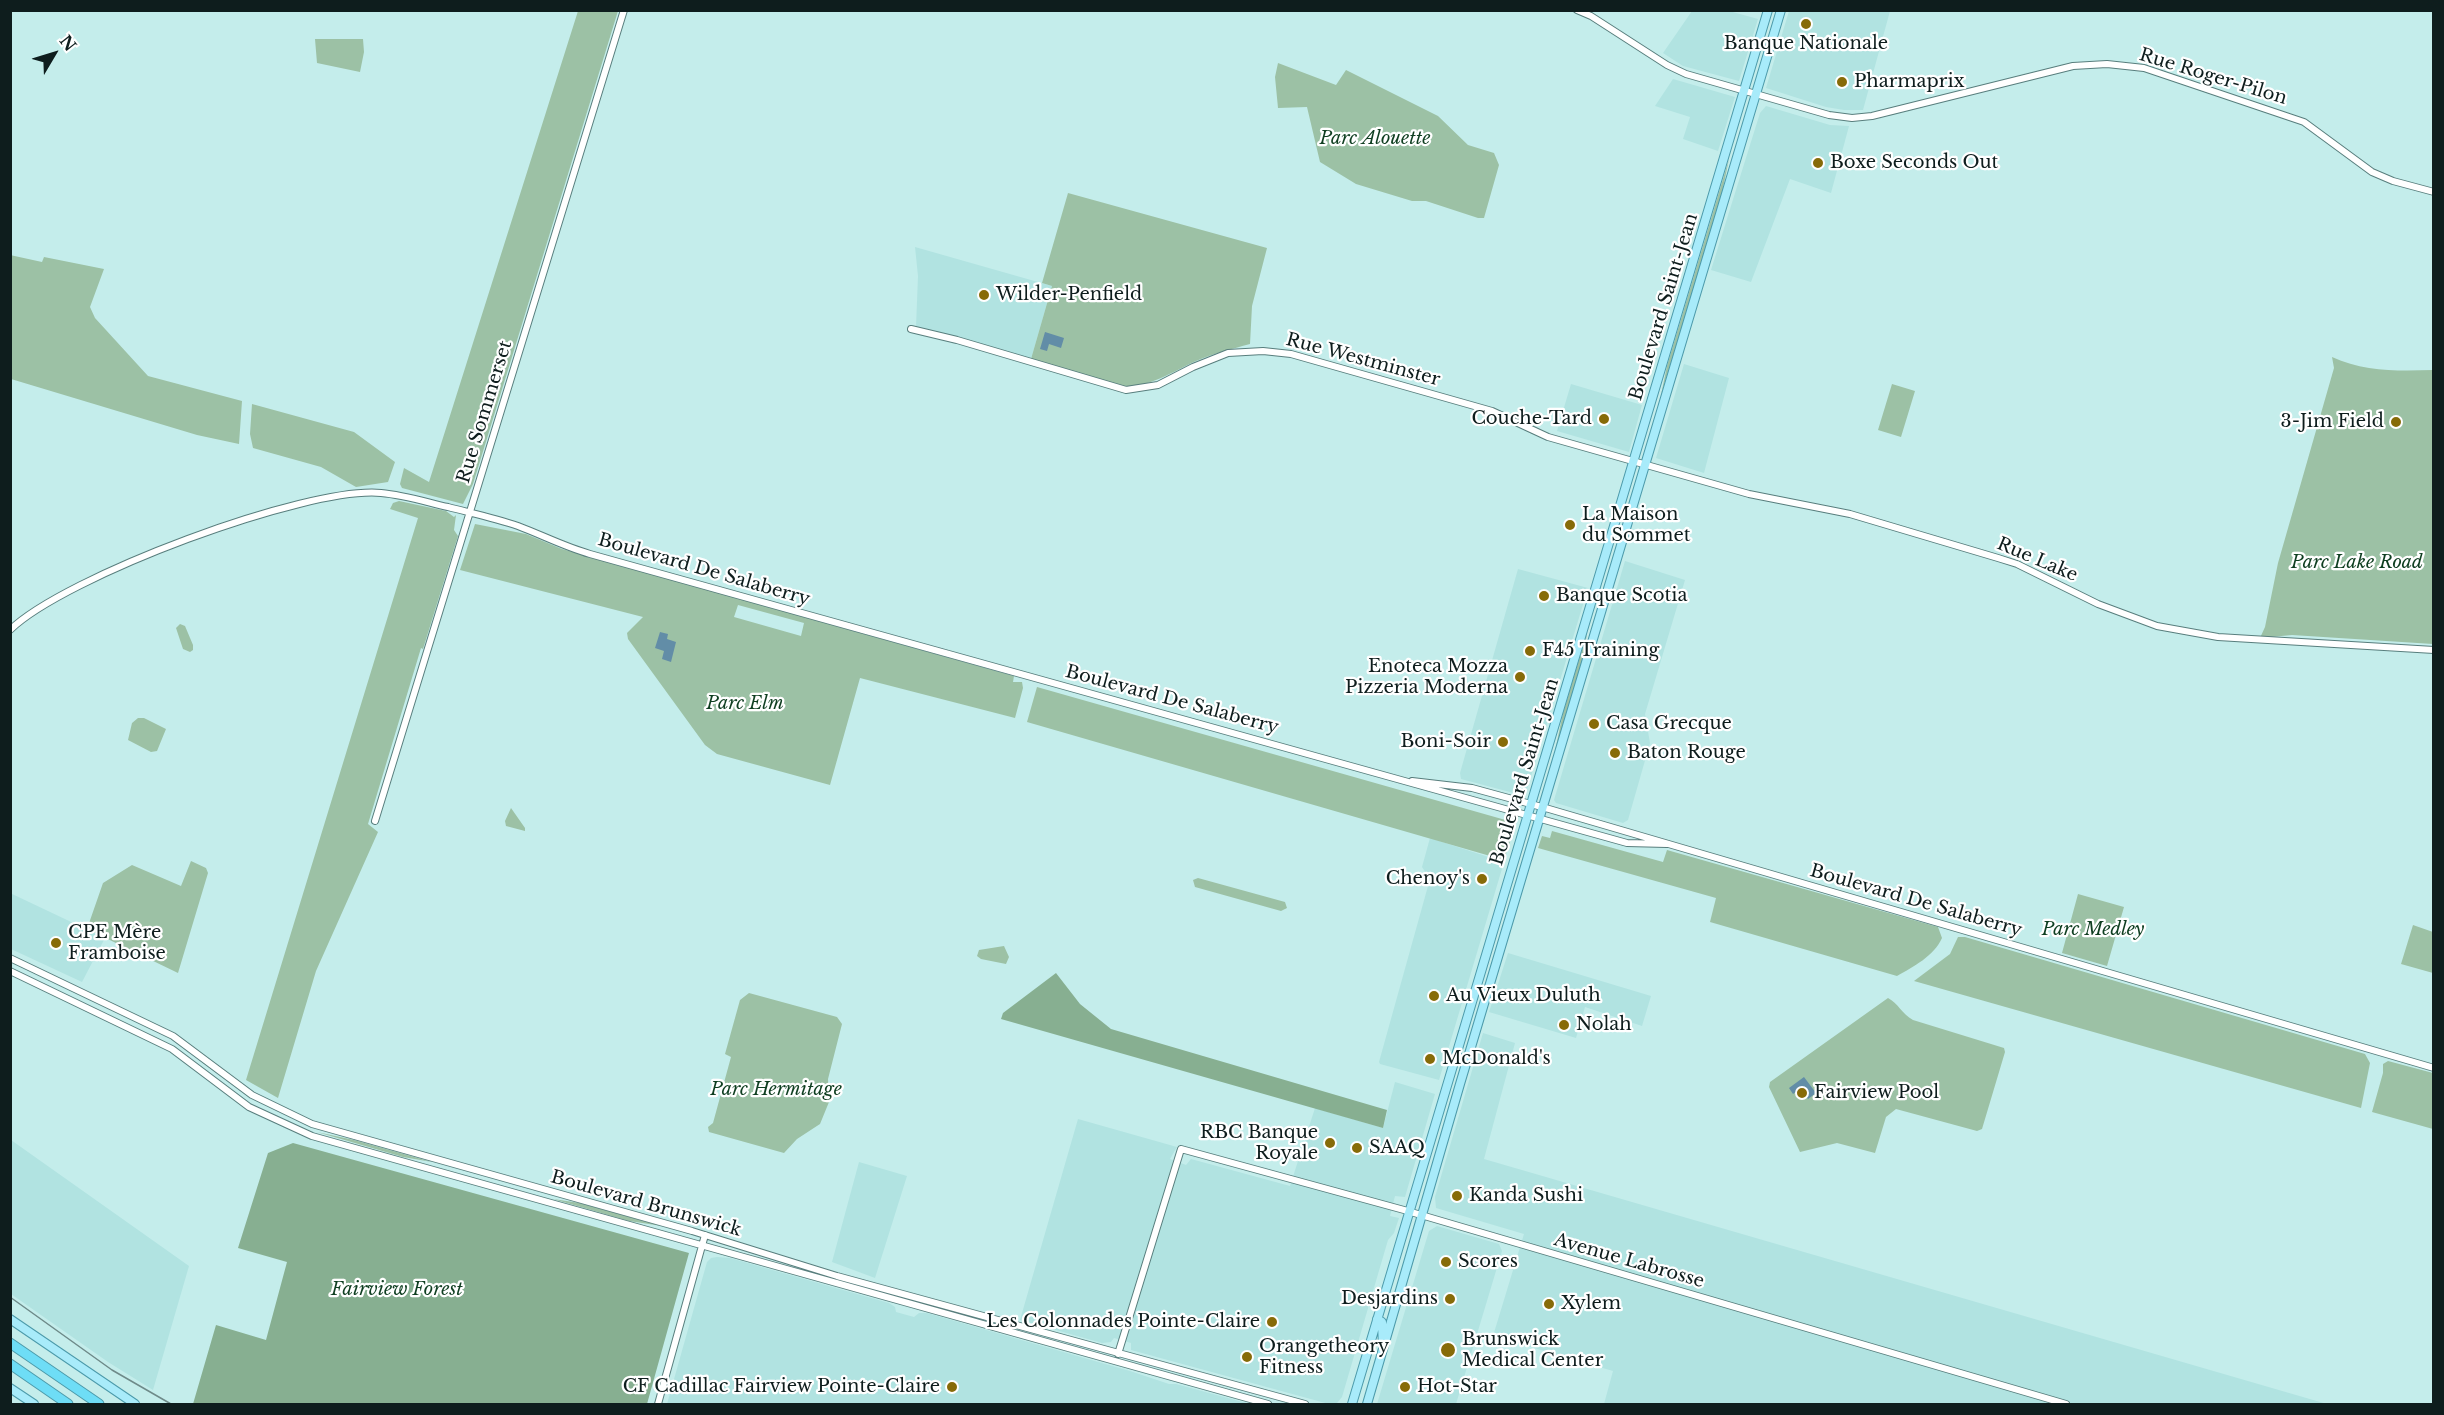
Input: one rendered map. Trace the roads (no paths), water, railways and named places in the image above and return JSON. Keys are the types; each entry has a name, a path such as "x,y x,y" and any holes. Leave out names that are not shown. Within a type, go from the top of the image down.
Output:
{"highway":[{"path":"10,1342 99,1404"},
{"path":"10,1364 68,1404"}],"main road":[{"name":"Boulevard Saint-Jean","path":"1352,1404 1768,10"},
{"name":"Boulevard Saint-Jean","path":"1369,1404 1422,1216 1781,10"},
{"path":"1593,598 1598,603 1598,624"},
{"path":"1377,1318 1382,1322 1383,1352"},
{"path":"10,1319 135,1404"},
{"path":"1345,1404 1361,1373"},
{"path":"10,1388 34,1404"}],"street":[{"name":"Rue Sommerset","path":"375,821 624,10"},
{"name":"Rue Roger-Pilon","path":"1576,10 1595,18 1677,71 1829,115 1862,118 2073,66 2107,64 2144,68 2304,122 2372,172 2393,181 2433,192"},
{"name":"Rue Westminster","path":"910,329 957,340 1125,390 1152,388 1193,367 1228,353 1263,351 1291,354 1492,411 1540,434 1634,461"},
{"name":"Rue Lake","path":"1634,461 1749,494 1847,513 2018,564 2098,604 2157,626 2218,637 2433,650"},
{"name":"Boulevard De Salaberry","path":"10,630 54,598 149,555 246,520 317,500 346,494 380,492 517,526 552,542 590,554 1628,843 1667,844"},
{"name":"Boulevard De Salaberry","path":"1406,780 1472,788 1543,807 2433,1068"},
{"name":"Boulevard Brunswick","path":"10,958 173,1036 252,1095 308,1122 837,1275 1305,1404"},
{"name":"Boulevard Brunswick","path":"10,971 172,1049 244,1103 299,1131 1268,1404"},
{"name":"Avenue Labrosse","path":"1118,1353 1181,1149 1409,1212 2066,1404"},
{"path":"658,1404 705,1235"},
{"path":"1116,1362 1118,1353"}],"tram line":[{"path":"10,1297 112,1370 171,1404"}],"place":[{"name":"Banque Nationale","path":"1806,24"},
{"name":"Pharmaprix","path":"1842,82"},
{"name":"Boxe Seconds Out","path":"1818,163"},
{"name":"Wilder-Penfield","path":"984,295"},
{"name":"Couche-Tard","path":"1604,419"},
{"name":"3-Jim Field","path":"2396,422"},
{"name":"La Maison du Sommet","path":"1570,525"},
{"name":"Banque Scotia","path":"1544,596"},
{"name":"F45 Training","path":"1530,651"},
{"name":"Enoteca Mozza Pizzeria Moderna","path":"1520,677"},
{"name":"Casa Grecque","path":"1594,724"},
{"name":"Boni-Soir","path":"1503,742"},
{"name":"Baton Rouge","path":"1615,753"},
{"name":"Chenoy's","path":"1482,879"},
{"name":"CPE Mère Framboise","path":"56,943"},
{"name":"Au Vieux Duluth","path":"1434,996"},
{"name":"Nolah","path":"1564,1025"},
{"name":"McDonald's","path":"1430,1059"},
{"name":"Fairview Pool","path":"1802,1093"},
{"name":"RBC Banque Royale","path":"1330,1143"},
{"name":"SAAQ","path":"1357,1148"},
{"name":"Kanda Sushi","path":"1457,1196"},
{"name":"Scores","path":"1446,1262"},
{"name":"Desjardins","path":"1450,1299"},
{"name":"Xylem","path":"1549,1304"},
{"name":"Les Colonnades Pointe-Claire","path":"1272,1322"},
{"name":"Brunswick Medical Center","path":"1448,1350"},
{"name":"Orangetheory Fitness","path":"1247,1357"},
{"name":"CF Cadillac Fairview Pointe-Claire","path":"952,1387"},
{"name":"Hot-Star","path":"1405,1387"}],"park label":[{"name":"Parc Alouette","path":"1375,139"},
{"name":"Parc Lake Road","path":"2357,563"},
{"name":"Parc Elm","path":"745,704"},
{"name":"Parc Medley","path":"2093,930"},
{"name":"Parc Hermitage","path":"776,1090"},
{"name":"Fairview Forest","path":"397,1290"}]}
